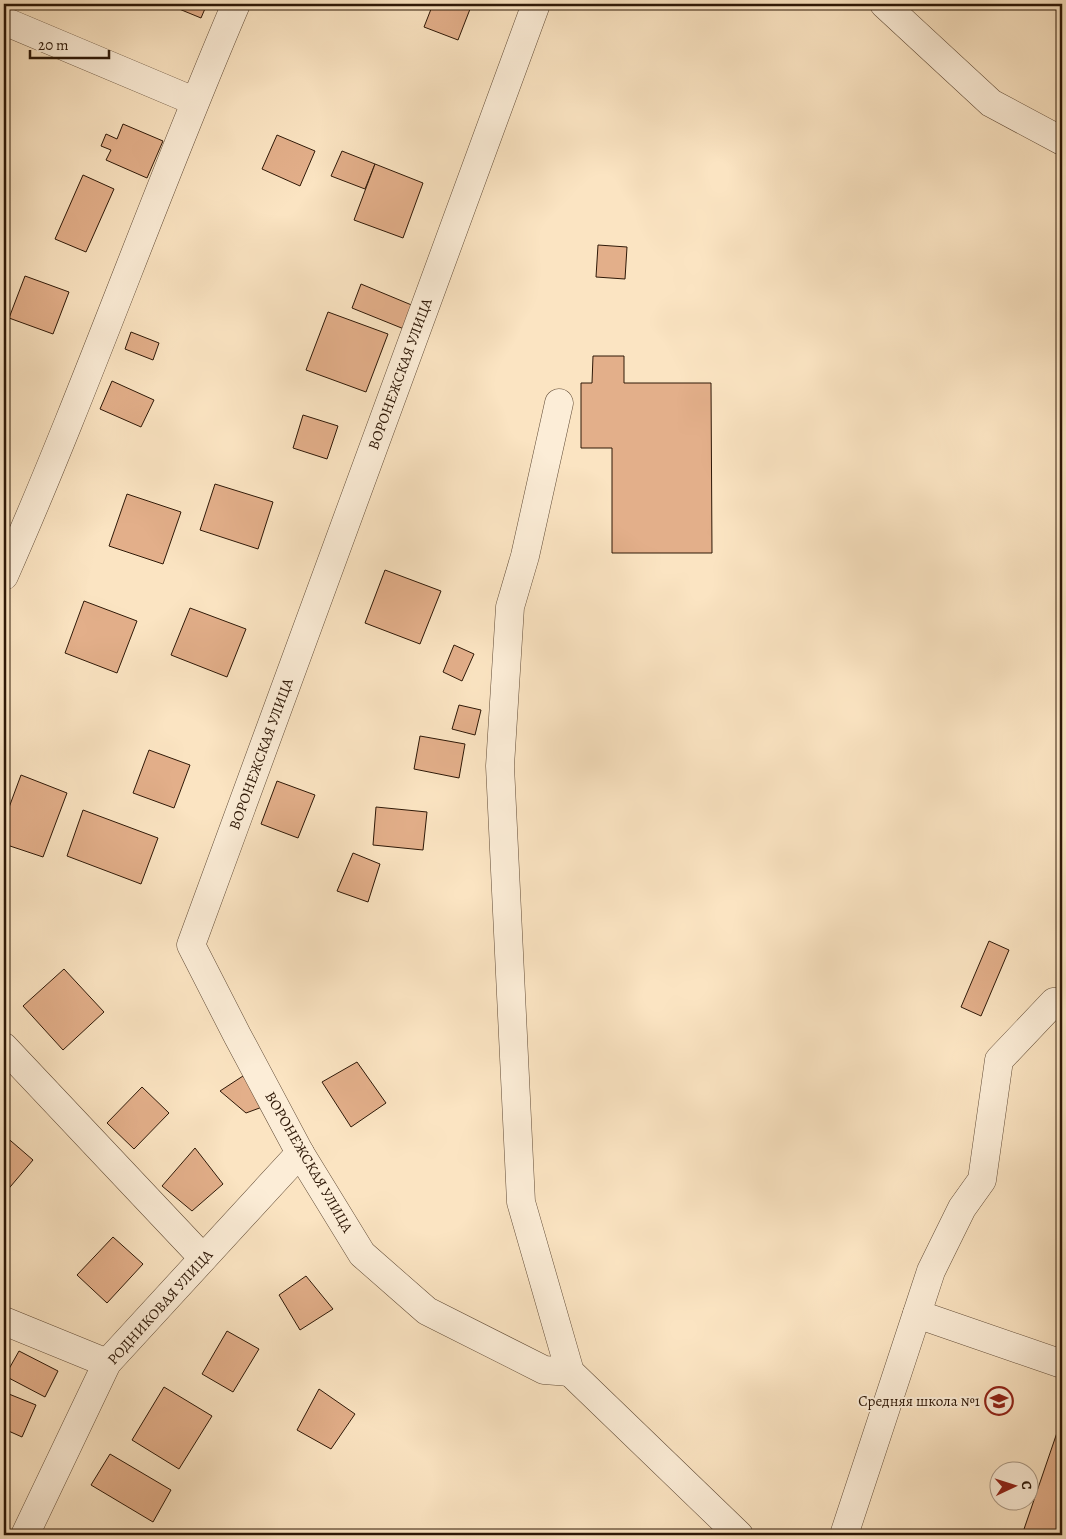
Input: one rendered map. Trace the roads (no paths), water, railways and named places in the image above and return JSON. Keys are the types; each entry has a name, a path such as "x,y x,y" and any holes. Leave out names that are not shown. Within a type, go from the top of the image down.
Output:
{"street":[{"path":"4,576 37,502 194,102 236,4"},
{"name":"ВОРОНЕЖСКАЯ УЛИЦА","path":"536,4 191,945 300,1153 362,1254 427,1312 544,1370 570,1372"},
{"path":"884,4 991,103 1062,141"},
{"path":"4,21 194,102"},
{"path":"559,403 525,556 510,607 500,766 521,1202 570,1372 739,1535"},
{"path":"844,1535 932,1271 962,1208 982,1180 999,1060 1054,1002 1062,1001"},
{"path":"4,1047 204,1258"},
{"name":"РОДНИКОВАЯ УЛИЦА","path":"24,1535 106,1363 300,1153"},
{"path":"917,1314 1062,1364"},
{"path":"4,1321 106,1363"}],"place":[{"name":"Средняя школа №1","path":"999,1401"}]}
